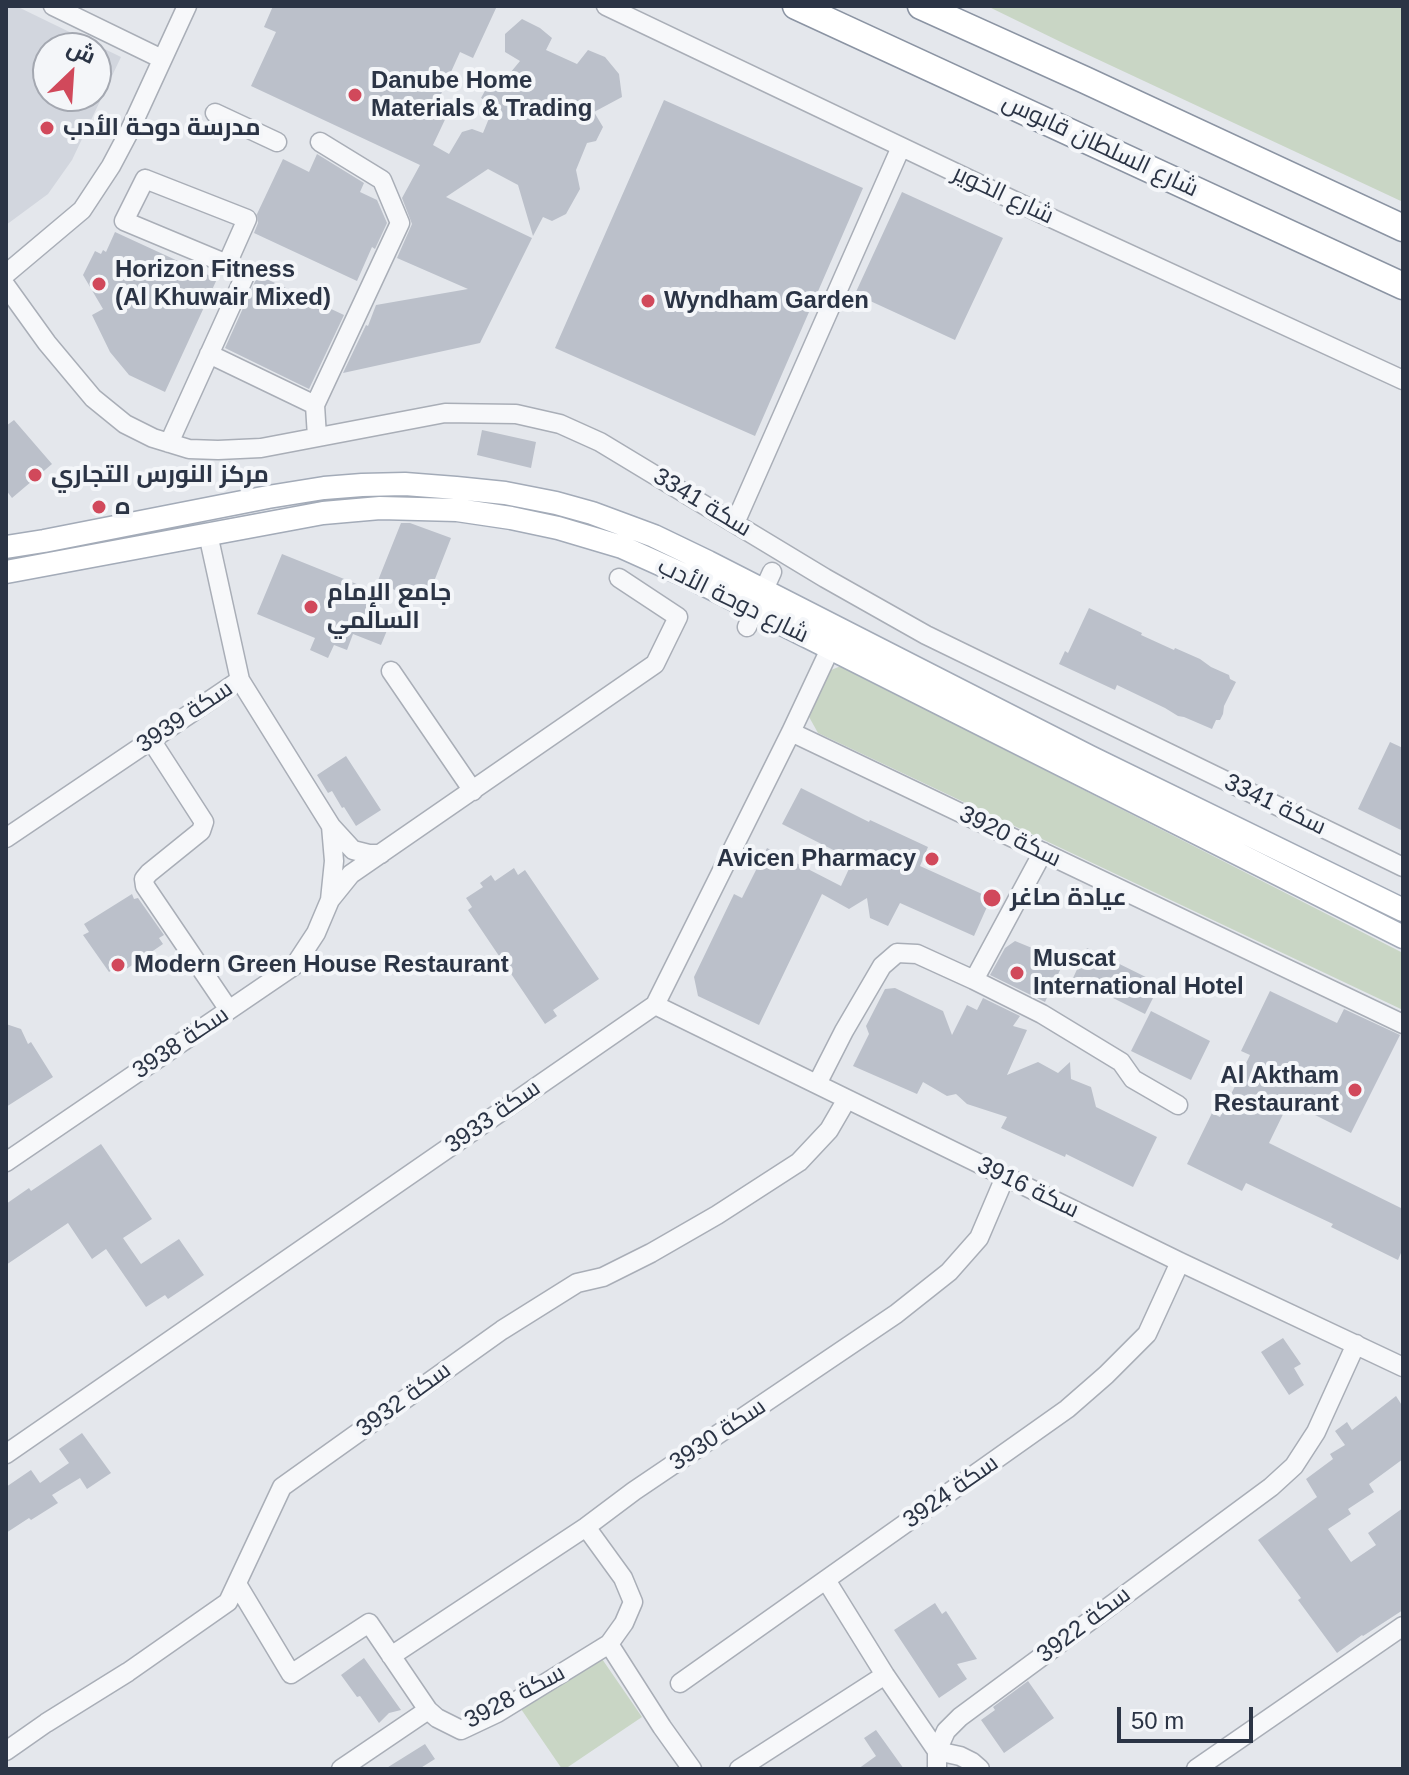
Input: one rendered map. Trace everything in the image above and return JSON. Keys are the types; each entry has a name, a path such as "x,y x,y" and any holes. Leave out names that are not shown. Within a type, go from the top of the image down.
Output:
{"highway":[{"name":"شارع السلطان قابوس","path":"796,6 1403,286"},
{"path":"921,6 1403,228"}],"main road":[{"name":"شارع دوحة الأدب","path":"6,547 310,490 362,485 405,484 505,493 556,503 654,536 759,600 830,649 1403,937"},
{"name":"شارع دوحة الأدب","path":"6,572 323,513 380,508 471,512 558,528 622,547 691,578 759,600 1403,910"}],"street":[{"path":"53,6 162,59"},
{"path":"6,274 82,210 129,132 187,6"},
{"name":"شارع الخوير","path":"606,6 1403,380"},
{"path":"215,113 277,142"},
{"path":"317,437 315,405 400,223 382,180 320,142"},
{"path":"735,523 901,147"},
{"path":"145,179 247,219 227,264 124,221 145,179"},
{"path":"169,443 247,271"},
{"name":"سكة 3341","path":"6,286 47,343 93,398 125,424 153,438 189,449 261,448 445,413 516,414 560,424 600,442 825,578 926,635 1403,867"},
{"path":"209,354 315,405"},
{"name":"سكة 3939","path":"6,838 240,680 208,534"},
{"name":"سكة 3938","path":"6,1162 295,965 316,933 330,900 351,874 655,664 678,617 619,578"},
{"name":"سكة 3933","path":"6,1454 655,1005 830,649"},
{"path":"391,671 473,791"},
{"name":"سكة 3938","path":"240,680 331,826 353,850 381,854"},
{"name":"سكة 3920","path":"791,732 1403,1024"},
{"path":"151,740 204,822 201,831 149,873 144,879 145,886 229,1010"},
{"name":"سكة 3938","path":"330,900 334,861 331,826"},
{"path":"974,980 1043,852"},
{"path":"817,1084 882,966 897,953 917,954 1042,1014 1121,1062 1133,1079 1148,1090 1178,1105"},
{"name":"سكة 3916","path":"655,1005 1180,1262 1403,1367"},
{"name":"سكة 3932","path":"6,1751 228,1602 282,1487 502,1330 564,1291 577,1283 603,1277 651,1253 799,1162 829,1130 847,1099"},
{"name":"سكة 3930","path":"391,1656 586,1527 634,1491 896,1314 949,1272 979,1238 1005,1177"},
{"name":"سكة 3924","path":"680,1683 1067,1409 1147,1334 1180,1262"},
{"name":"سكة 3922","path":"937,1760 946,1731 960,1717 1271,1487 1294,1466 1316,1432 1356,1344"},
{"path":"586,1527 623,1578 633,1602 624,1623 609,1644 692,1769"},
{"path":"826,1580 937,1760 960,1756 980,1769"},
{"path":"237,1584 291,1674 369,1623 428,1710"},
{"path":"1196,1769 1403,1626"},
{"name":"سكة 3928","path":"341,1769 428,1710 461,1730 497,1713 609,1644"},
{"path":"739,1769 885,1675"}],"shaded area":[{"name":"مدرسة دوحة الأدب","path":"6,6 16,6 70,32 32,32 32,112 95,112 72,160 48,194 6,225"},
{"name":"مدرسة دوحة الأدب","path":"112,53 121,57 112,76"}],"green space":[{"path":"987,6 1403,6 1403,202 1067,45"},
{"path":"841,666 1403,953 1403,1010 818,733 808,715 831,670"},
{"path":"600,1656 642,1717 562,1769 521,1709"}],"building":[{"path":"273,6 497,6 473,58 460,52 437,103 450,109 433,145 449,154 462,132 472,129 483,133 494,106 481,98 491,80 501,84 520,61 505,52 505,34 522,19 552,38 546,50 577,64 588,50 605,57 619,74 622,97 594,112 603,127 596,141 587,143 576,170 580,189 566,214 552,221 543,217 533,236 518,185 488,169 446,197 532,238 480,343 343,373 376,305 468,289 397,258 412,224 402,198 420,165 251,86 276,32 264,27"},
{"path":"664,100 863,188 755,436 555,348"},
{"path":"317,154 364,183 360,192 377,200 387,223 357,281 254,233 257,214 283,159 309,172"},
{"path":"902,192 1003,238 955,340 855,294"},
{"path":"115,232 217,279 165,392 129,375 110,352 92,315 103,309 83,275 95,251 101,254 103,250 106,252"},
{"path":"258,275 344,315 309,389 225,348"},
{"path":"14,420 52,464 12,498 6,490 6,426"},
{"path":"482,430 536,442 531,468 477,455"},
{"path":"401,523 410,523 451,538 426,602 377,583"},
{"name":"جامع الإمام السالمي","path":"282,554 384,595 373,622 388,628 381,645 353,634 347,650 334,645 328,658 310,650 315,638 257,614"},
{"path":"1089,608 1229,675 1236,682 1220,720 1216,720 1212,729 1178,716 1117,685 1115,690 1059,664 1065,651 1068,653"},
{"path":"1390,742 1403,748 1403,831 1358,809"},
{"path":"346,756 381,810 356,826 317,775"},
{"path":"801,788 928,847 920,866 991,898 974,936 900,903 888,926 870,918 867,898 849,909 822,894 759,1025 698,996 694,977 734,894 742,898 767,848 841,886 853,860 782,824"},
{"path":"514,868 518,875 525,870 599,979 553,1010 557,1016 545,1024 468,910 472,907 466,898 483,887 480,883 491,875 495,881"},
{"path":"132,894 164,935 159,938 163,944 119,974 115,968 109,972 83,935 89,932 84,924"},
{"path":"1015,941 1049,955 1050,964 1061,968 1045,1002 990,975 1005,948"},
{"path":"1087,948 1160,984 1145,1014 1073,978"},
{"path":"895,988 943,1011 952,1035 967,1005 977,1010 983,998 1020,1016 1013,1026 1027,1030 1007,1075 1038,1062 1058,1073 1070,1062 1071,1079 1091,1087 1096,1107 1157,1137 1133,1187 1066,1154 1065,1157 1001,1128 1007,1117 967,1104 956,1094 947,1096 923,1082 917,1094 853,1066 869,1034 866,1026 885,989"},
{"path":"1270,991 1337,1023 1344,1009 1400,1035 1351,1133 1289,1102 1269,1143 1403,1209 1403,1248 1398,1260 1331,1227 1333,1224 1246,1183 1242,1191 1187,1164 1212,1113 1220,1117 1250,1055 1241,1051"},
{"path":"1151,1011 1210,1041 1191,1080 1131,1051"},
{"path":"6,1024 21,1029 28,1044 31,1042 53,1077 6,1107"},
{"path":"101,1144 152,1219 123,1238 141,1264 179,1239 204,1275 168,1299 165,1295 146,1307 106,1249 92,1259 68,1223 6,1265 6,1204"},
{"path":"1283,1338 1301,1364 1294,1368 1304,1385 1289,1395 1261,1352"},
{"path":"1396,1396 1403,1407 1403,1459 1369,1484 1374,1492 1348,1509 1351,1514 1328,1529 1351,1562 1376,1545 1368,1533 1403,1508 1403,1610 1337,1653 1258,1540 1317,1497 1306,1479 1333,1459 1330,1454 1345,1445 1335,1431 1347,1422 1352,1430"},
{"path":"82,1433 111,1473 87,1489 80,1478 52,1495 58,1503 6,1533 6,1487 31,1470 40,1483 69,1463 59,1449"},
{"path":"935,1603 942,1614 946,1611 977,1659 957,1664 967,1679 939,1698 894,1630"},
{"path":"364,1658 401,1710 389,1713 379,1723 341,1675"},
{"path":"1028,1681 1054,1718 1004,1753 981,1720"},
{"path":"876,1730 904,1769 858,1769 876,1756 864,1738"},
{"path":"425,1744 435,1759 419,1769 385,1769"}],"place":[{"name":"Danube Home Materials & Trading","path":"355,95"},
{"name":"مدرسة دوحة الأدب","path":"47,128"},
{"name":"Horizon Fitness (Al Khuwair Mixed)","path":"99,284"},
{"name":"Wyndham Garden","path":"648,301"},
{"name":"مركز النورس التجاري","path":"35,475"},
{"name":"ه","path":"99,507"},
{"name":"جامع الإمام السالمي","path":"311,607"},
{"name":"Avicen Pharmacy","path":"932,859"},
{"name":"عيادة صاغر","path":"992,898"},
{"name":"Modern Green House Restaurant","path":"118,965"},
{"name":"Muscat International Hotel","path":"1017,973"},
{"name":"Al Aktham Restaurant","path":"1355,1090"}]}
